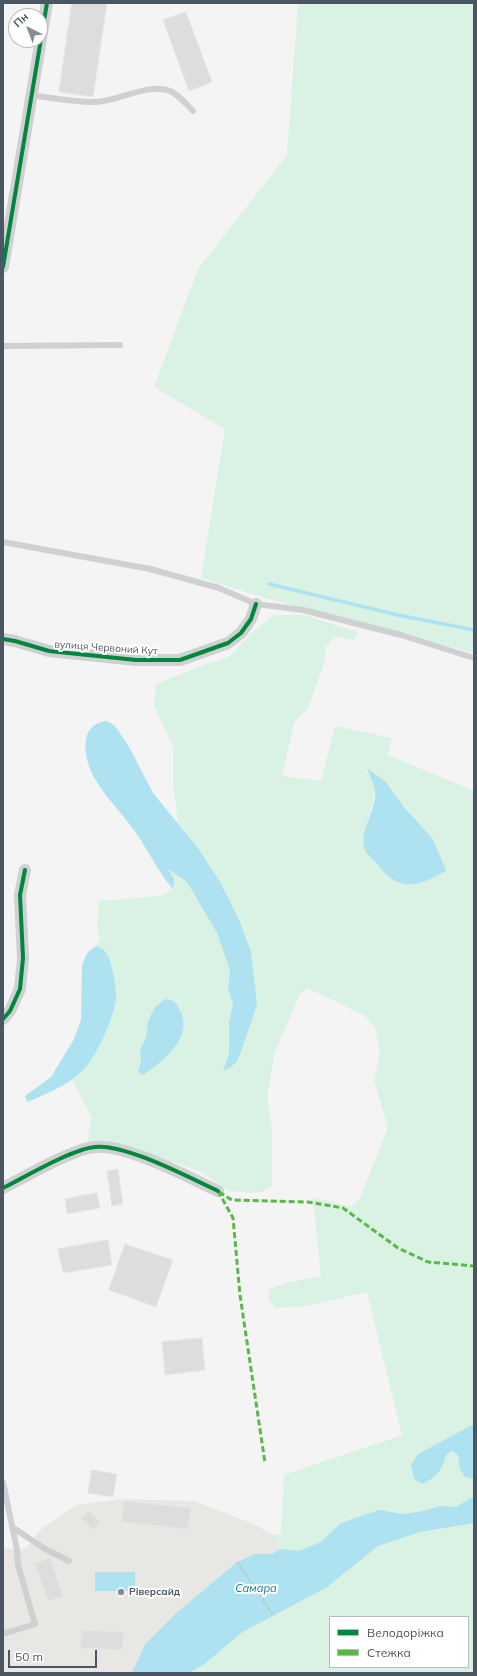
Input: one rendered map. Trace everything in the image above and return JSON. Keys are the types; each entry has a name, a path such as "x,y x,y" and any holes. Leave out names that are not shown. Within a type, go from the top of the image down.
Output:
{"street":[{"path":"3,267 47,3"},
{"name":"вулиця Червоний Кут","path":"3,639 16,641 49,651 136,660 180,660 228,643 241,633 251,620 256,604"},
{"path":"3,1019 10,1011 20,989 23,958 20,895 25,870"},
{"path":"3,1188 78,1152 94,1146 111,1147 160,1164 218,1191"}],"lane":[{"path":"31,95 96,102 117,99 137,92 159,90 172,92 193,111"},
{"path":"3,346 120,344"},
{"path":"3,542 150,570 219,588 256,604 303,610 401,635 474,658"},
{"path":"3,1482 18,1565 35,1624 3,1634"},
{"path":"12,1526 45,1549 69,1561"}],"path":[{"path":"237,1562 274,1616"}],"shaded area":[{"name":"Ріверсайд","path":"122,1499 194,1501 251,1523 274,1535 280,1549 272,1554 255,1554 237,1562 174,1615 145,1644 132,1673 3,1673 3,1549 27,1548 40,1530 76,1505"}],"green space":[{"path":"298,3 474,3 474,653 265,598 201,578 225,429 154,387 198,269 287,155"},
{"path":"274,615 304,615 358,632 354,640 335,637 325,648 325,661 308,708 294,723 282,776 321,781 335,726 392,738 388,755 474,791 474,1673 132,1673 145,1644 174,1615 237,1562 255,1554 272,1554 280,1549 274,1535 281,1534 284,1475 402,1435 367,1292 302,1307 275,1308 268,1298 269,1289 290,1282 321,1276 313,1197 352,1207 360,1198 388,1128 374,1081 380,1052 375,1027 364,1015 307,988 300,994 275,1052 267,1096 272,1128 272,1186 265,1191 255,1193 228,1191 200,1171 106,1141 87,1142 92,1118 72,1079 60,1081 65,1056 74,1039 81,1020 108,1026 116,998 112,967 105,951 96,946 100,939 97,930 99,901 161,896 173,889 167,869 187,882 217,933 226,955 230,970 228,988 233,1004 229,1022 229,1054 223,1071 231,1067 238,917 198,848 178,823 173,781 173,746 154,706 156,684 201,666 229,657 252,632","holes":["386,782 403,806 433,839 445,871 365,828 375,791","148,1021 143,1075 138,1072 141,1061 140,1049 146,1037"]}],"water":[{"path":"107,721 115,726 128,745 153,793 198,848 220,882 238,917 251,952 257,1005 238,1060 231,1067 223,1071 229,1054 229,1022 233,1004 228,988 230,970 217,933 187,882 168,869 174,879 173,889 136,833 94,778 86,753 86,739 93,726"},
{"path":"367,768 386,782 403,806 433,839 446,871 426,881 409,884 401,883 393,880 367,854 363,840 364,832 374,805 375,791"},
{"path":"96,946 104,950 107,954 113,972 115,987 115,1005 105,1034 90,1062 79,1074 58,1088 27,1102 25,1096 51,1077 74,1039 81,1020 82,965 87,953"},
{"path":"165,999 174,1001 181,1012 183,1023 182,1033 178,1043 171,1052 143,1075 138,1072 141,1061 140,1049 146,1037 148,1021 155,1007"},
{"path":"474,1424 474,1479 465,1477 460,1469 458,1455 453,1451 446,1455 441,1469 432,1478 423,1484 414,1479 411,1465 418,1454"},
{"name":"Самара","path":"474,1496 474,1523 420,1532 378,1546 327,1587 241,1633 206,1663 189,1673 132,1673 145,1644 174,1615 237,1562 255,1554 272,1554 280,1549 299,1551 321,1542 341,1523 379,1510 403,1514 423,1511 440,1506 456,1507"},
{"path":"95,1572 135,1572 135,1591 95,1591"}],"building":[{"path":"72,3 107,3 93,97 59,92"},
{"path":"186,12 212,82 189,91 163,20"},
{"path":"118,1169 123,1204 112,1206 107,1171"},
{"path":"97,1193 100,1208 67,1214 65,1199"},
{"path":"108,1240 112,1265 63,1273 58,1249"},
{"path":"125,1244 173,1260 156,1307 109,1290"},
{"path":"202,1338 205,1370 165,1375 162,1342"},
{"path":"92,1470 117,1474 113,1497 88,1493"},
{"path":"124,1501 191,1508 188,1529 122,1522"},
{"path":"89,1511 100,1523 93,1530 81,1518"},
{"path":"50,1558 63,1596 48,1601 35,1564"},
{"path":"82,1630 124,1632 122,1650 81,1648"}],"waterway":[{"path":"269,584 398,615 474,630"}],"marked path":[{"path":"218,1191 233,1218 240,1295 265,1463"},
{"path":"219,1192 232,1200 308,1202 343,1208 398,1248 428,1262 474,1266"}],"cycle path":[{"path":"3,267 47,3"},
{"path":"3,639 49,651 136,660 180,660 228,643 241,633 251,619 256,604"},
{"path":"3,1019 10,1011 20,989 23,958 20,895 25,870"},
{"path":"3,1188 74,1153 95,1147 107,1147 123,1150 157,1163 218,1191"}],"place":[{"name":"Ріверсайд","path":"121,1592"}]}
